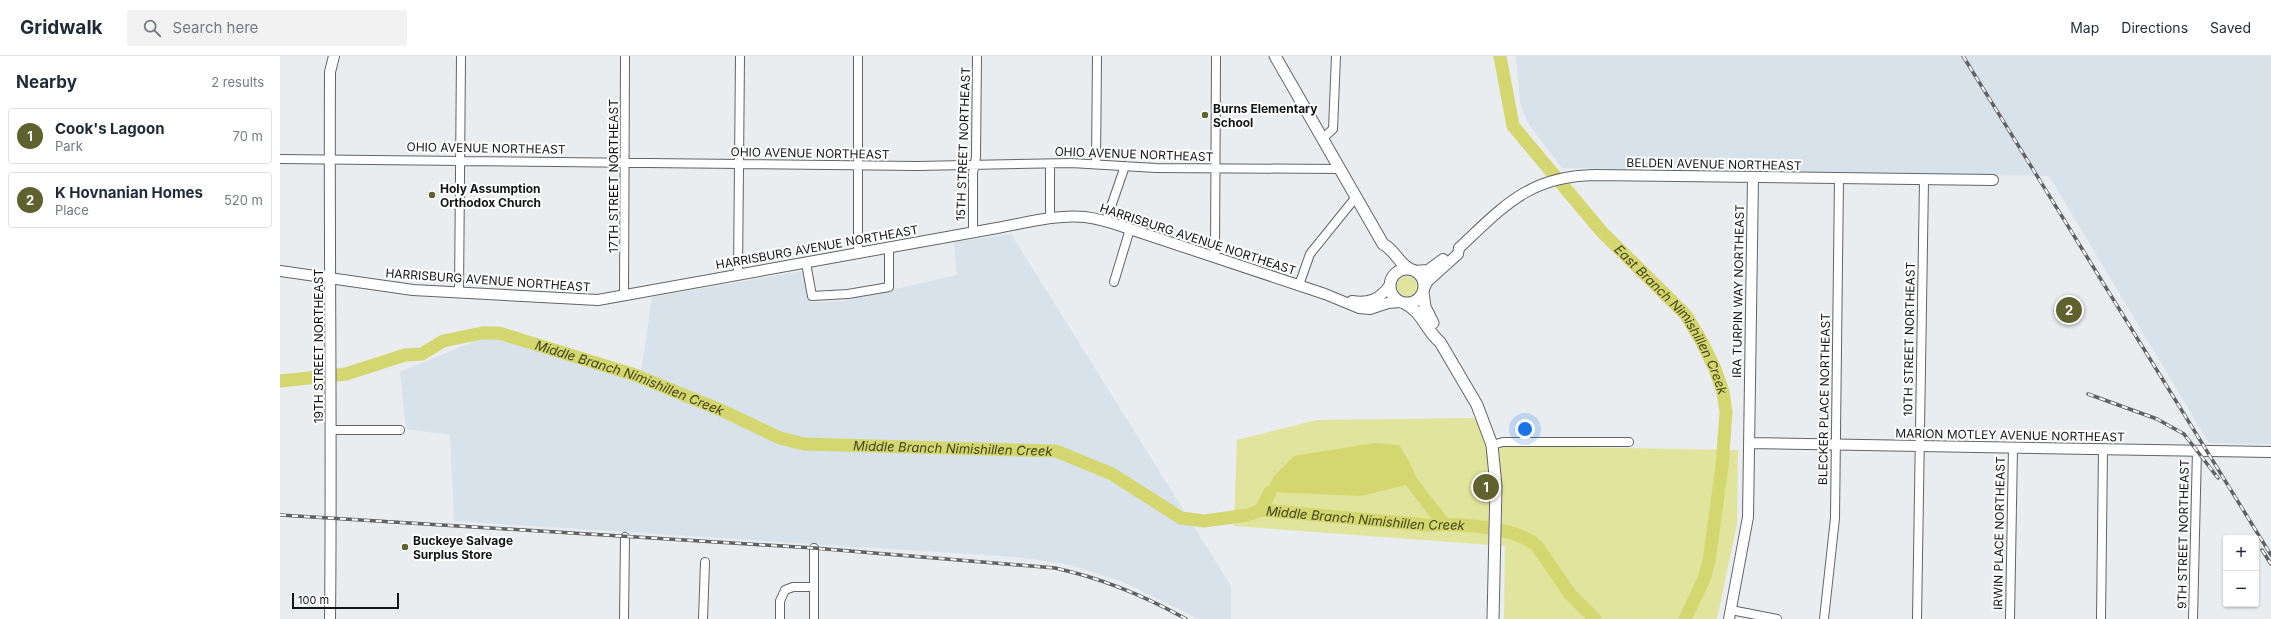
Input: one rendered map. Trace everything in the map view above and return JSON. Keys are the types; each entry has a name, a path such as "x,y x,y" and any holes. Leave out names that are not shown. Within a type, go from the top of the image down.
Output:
{"main road":[{"path":"1275,56 1383,244 1383,250 1391,268 1390,284 1392,294 1418,313 1432,336 1440,342 1477,405 1492,445 1496,476 1493,619"},
{"path":"1383,244 1389,247 1400,263 1413,270 1422,278 1425,308 1439,333 1440,342"},
{"path":"1390,284 1398,272 1413,270"},
{"path":"1402,302 1417,301 1424,290"}],"street":[{"name":"19TH STREET NORTHEAST","path":"326,56 330,72 332,279 330,619"},
{"name":"19TH STREET NORTHEAST","path":"330,72 334,56"},
{"path":"459,292 461,56"},
{"name":"17TH STREET NORTHEAST","path":"624,296 625,56"},
{"path":"738,275 740,56"},
{"path":"858,56 858,253"},
{"name":"15TH STREET NORTHEAST","path":"973,232 977,56"},
{"path":"1096,56 1096,164"},
{"path":"1215,257 1216,56"},
{"path":"1322,139 1333,129 1336,56"},
{"name":"OHIO AVENUE NORTHEAST","path":"280,159 858,165 1096,164 1216,169 1340,169"},
{"path":"1050,164 1050,219"},
{"path":"1106,221 1125,166"},
{"name":"BELDEN AVENUE NORTHEAST","path":"1413,270 1431,269 1454,249 1459,248 1511,201 1544,183 1574,176 1993,180"},
{"name":"IRA TURPIN WAY NORTHEAST","path":"1730,615 1747,528 1753,177"},
{"name":"BLECKER PLACE NORTHEAST","path":"1824,619 1835,518 1838,178"},
{"name":"10TH STREET NORTHEAST","path":"1917,619 1924,180"},
{"path":"1299,285 1310,254 1356,197"},
{"name":"HARRISBURG AVENUE NORTHEAST","path":"280,272 413,290 598,300 973,232 1050,219 1078,217 1106,221 1346,301 1372,301 1380,297 1390,284"},
{"path":"1114,282 1130,229"},
{"path":"806,263 812,296 848,294 889,287 889,248"},
{"name":"BELDEN AVENUE NORTHEAST","path":"1424,290 1428,281 1458,254 1459,248"},
{"name":"HARRISBURG AVENUE NORTHEAST","path":"1346,301 1350,305 1367,309 1388,303 1402,302"},
{"path":"332,430 400,430"},
{"path":"1492,445 1503,442 1629,442"},
{"name":"MARION MOTLEY AVENUE NORTHEAST","path":"1749,443 2271,452"},
{"name":"IRWIN PLACE NORTHEAST","path":"2010,619 2013,447"},
{"path":"2101,619 2103,449"},
{"name":"9TH STREET NORTHEAST","path":"2193,619 2197,450"},
{"path":"624,619 625,536"},
{"path":"814,548 814,619"},
{"path":"704,619 705,562"},
{"path":"780,619 780,600 784,590 793,587 814,587"},
{"path":"1730,615 1777,619"}],"shaded area":[{"path":"1516,56 2271,56 2271,444 2209,443 2049,176 1562,168 1530,126 1524,114 1520,102"},
{"path":"1011,234 1231,586 1231,619 1199,619 1121,581 1070,565 1017,557 454,521 450,435 406,429 400,372 494,333 640,380 652,297 802,271 810,302 843,301 957,275 954,242"},
{"path":"1375,443 1399,445 1410,463 1418,482 1361,496 1270,492 1270,484 1274,476 1294,456"}],"green space":[{"path":"1407,276 1414,279 1417,286 1414,293 1407,296 1400,293 1397,286 1400,279"},
{"path":"1473,418 1506,446 1738,450 1737,524 1717,619 1504,619 1505,546 1234,526 1237,440 1317,420"}],"waterway":[{"name":"East Branch Nimishillen Creek","path":"1500,56 1513,126 1602,232 1686,315 1702,342 1715,369 1723,392 1726,412 1722,467 1709,561 1704,579 1685,619"},
{"name":"Middle Branch Nimishillen Creek","path":"280,381 346,374 405,355 422,354 443,341 482,333 499,333 635,375 723,411 780,438 804,444 1056,451 1112,474 1181,518 1204,521 1248,515 1261,510 1427,525 1469,525 1500,530 1527,539 1537,546 1570,594 1595,619"},
{"path":"1413,484 1444,524"},
{"path":"1261,510 1270,492"}],"railway":[{"path":"1963,56 2271,555"},
{"path":"2088,394 2157,419 2184,434 2218,478"},
{"path":"280,515 814,548 1055,568 1106,582 1139,595 1186,619"},
{"path":"2262,550 2271,564"}],"place":[{"name":"Burns Elementary School","path":"1205,115"},
{"name":"Holy Assumption Orthodox Church","path":"432,195"},
{"name":"K Hovnanian Homes","path":"2069,310"},
{"name":"Cook's Lagoon","path":"1486,487"},
{"name":"Buckeye Salvage Surplus Store","path":"405,547"}]}
